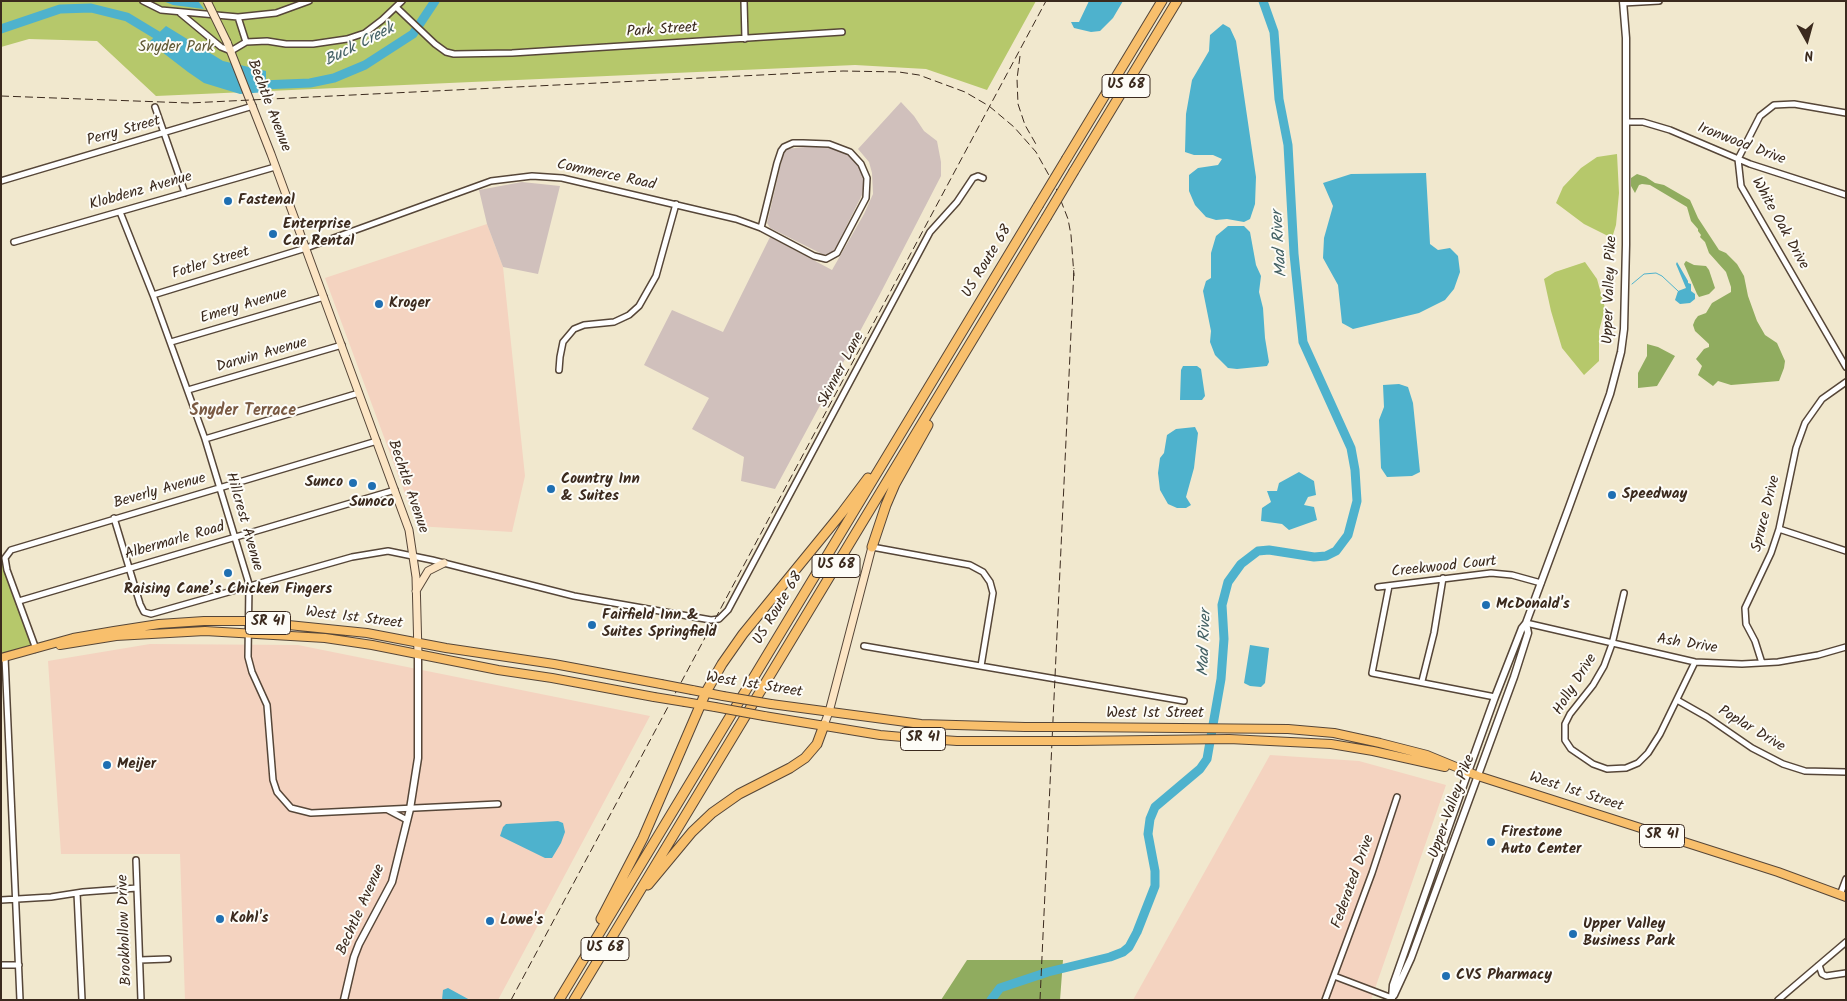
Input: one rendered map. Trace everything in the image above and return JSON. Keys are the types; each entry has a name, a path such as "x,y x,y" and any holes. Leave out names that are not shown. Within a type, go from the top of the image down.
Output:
{"highway":[{"name":"US Route 68","path":"559,1000 1162,1"},
{"name":"US Route 68","path":"574,1000 1177,1"},
{"path":"872,547 895,484 932,418 956,368"},
{"path":"559,1000 635,855 706,692 743,634 893,447"},
{"path":"626,913 701,823 739,794 790,768 805,758 817,744 824,725"}],"main road":[{"name":"Bechtle Avenue","path":"207,1 232,51 409,530 414,556 418,654"},
{"path":"824,725 872,547"},
{"path":"416,591 428,570 444,563"},
{"name":"West 1st Street","path":"3,658 73,638 159,624 249,621 367,633 554,664 722,696 921,724 1025,727 1288,729 1334,733 1427,755 1478,776 1778,872 1843,896"},
{"name":"West 1st Street","path":"36,649 134,635 205,631 248,632 325,638 880,735 958,741 1229,740 1331,744 1373,751 1468,772"}],"street":[{"path":"142,1 161,10 238,18 276,13 309,1"},
{"path":"180,13 221,47 232,51 246,42 268,41 286,44 312,44 348,39 372,28 402,1"},
{"path":"744,1 745,39"},
{"path":"1623,2 1658,1"},
{"name":"Upper Valley Pike","path":"1392,999 1393,985 1468,772 1495,697 1522,628 1526,623 1610,394 1622,352 1624,329 1626,122 1626,38 1623,2"},
{"name":"Park Street","path":"396,7 446,52 460,55 842,32"},
{"path":"238,18 246,42"},
{"path":"1738,159 1760,116 1774,105 1794,104 1846,113"},
{"path":"155,106 185,193"},
{"name":"Perry Street","path":"1,181 253,106"},
{"name":"Ironwood Drive","path":"1626,122 1643,122 1670,130 1738,159 1846,195"},
{"name":"Commerce Road","path":"306,248 491,181 540,176 562,178 736,219 761,228 821,258 830,258 837,253 862,205 867,191 865,172 858,159 850,152 837,146 818,143 793,143 784,147 780,151 761,228"},
{"name":"White Oak Drive","path":"1738,159 1740,181 1745,193 1846,367"},
{"name":"Klobdenz Avenue","path":"14,242 275,166"},
{"name":"Skinner Lane","path":"444,563 574,596 711,620 719,619 725,615 930,232 957,202 973,178 978,176 984,178"},
{"path":"559,370 563,342 574,329 584,325 614,322 629,315 639,306 656,276 676,204"},
{"name":"Hillcrest Avenue","path":"120,212 188,390 221,488 235,537 249,588 247,646 249,664 267,705 273,780 282,798 291,808 311,813 498,804"},
{"name":"Fotler Street","path":"153,295 306,248"},
{"name":"Emery Avenue","path":"171,342 324,296"},
{"name":"Darwin Avenue","path":"188,390 342,346"},
{"name":"Spruce Drive","path":"1762,663 1755,641 1746,624 1744,614 1746,603 1767,564 1778,529 1796,448 1805,423 1822,399 1846,382"},
{"path":"205,439 359,393"},
{"name":"Beverly Avenue","path":"19,602 5,562 9,552 24,545 377,441"},
{"name":"Albermarle Road","path":"19,602 395,490"},
{"path":"114,518 140,604 146,613 151,614 157,614 326,564 370,553 388,552 444,563"},
{"path":"1778,529 1846,551"},
{"path":"872,547 970,565 983,572 990,582 993,593 981,666"},
{"name":"Creekwood Court","path":"1378,587 1443,578 1500,574 1541,582"},
{"path":"1422,681 1434,633 1443,578"},
{"path":"1389,586 1372,673 1422,681 1495,697 1500,707 1490,732 1492,737"},
{"name":"Holly Drive","path":"1624,593 1612,644 1600,674 1570,714 1565,724 1565,740 1577,755 1592,764 1607,769 1621,769 1632,766 1643,759 1652,749 1695,662"},
{"path":"19,602 36,649"},
{"name":"Upper Valley Pike","path":"1392,999 1412,958 1444,865 1492,737 1528,633 1526,623"},
{"name":"Ash Drive","path":"1526,623 1695,662 1762,663 1796,660 1846,647"},
{"name":"West 1st Street","path":"864,646 1184,701"},
{"name":"Bechtle Avenue","path":"344,1000 359,944 392,882 410,809 418,758 418,654"},
{"path":"3,658 20,1000"},
{"name":"Poplar Drive","path":"1677,700 1752,748 1783,764 1805,771 1846,772"},
{"name":"Federated Drive","path":"1325,1000 1372,873 1397,797"},
{"name":"Hillcrest Avenue","path":"387,810 407,820"},
{"name":"Brookhollow Drive","path":"136,860 141,1000"},
{"path":"1843,896 1846,879"},
{"path":"1,900 66,896 77,893 138,888"},
{"path":"77,893 82,1000"},
{"path":"1778,1000 1846,942"},
{"path":"140,960 168,959"},
{"path":"1,966 19,965"},
{"path":"1818,965 1822,974 1826,976 1846,974"},
{"path":"1334,976 1392,999"},
{"path":"1786,992 1788,1000"}],"shaded area":[{"path":"901,102 924,131 937,141 941,162 941,176 775,489 741,481 744,457 692,429 709,398 644,365 672,310 723,332 770,237 832,270 864,214 873,194 872,173 869,162 858,149"},
{"path":"812,146 839,150 853,158 862,171 864,184 862,195 837,245 833,252 827,255 770,228 767,223 783,155 787,149"},
{"path":"522,182 560,186 538,274 503,267 487,224 479,190"},
{"path":"487,224 503,267 525,476 512,532 417,526 325,278"},
{"path":"150,644 298,645 650,716 498,1000 185,1000 180,854 61,854 48,661"},
{"path":"1270,755 1359,761 1446,785 1371,1000 1133,1000"}],"green space":[{"name":"Snyder Park","path":"1,1 1036,1 987,90 926,69 855,65 156,96 97,41 29,39 1,47"},
{"path":"1617,154 1619,193 1616,225 1612,238 1584,224 1556,203 1563,187 1581,168 1597,157"},
{"path":"1637,174 1655,183 1664,185 1690,200 1698,218 1719,250 1726,253 1737,264 1744,276 1748,296 1757,321 1765,335 1777,343 1785,361 1779,381 1731,385 1718,381 1713,386 1698,375 1702,366 1696,359 1704,349 1709,347 1709,344 1695,331 1693,325 1698,316 1706,313 1712,303 1731,292 1731,287 1726,272 1709,253 1705,242 1700,237 1698,229 1691,221 1687,207 1650,185 1639,185 1635,193 1631,186 1631,178"},
{"path":"1686,261 1694,265 1706,266 1709,270 1715,288 1709,294 1699,297 1684,264"},
{"path":"1585,262 1597,279 1605,308 1599,331 1599,361 1584,375 1562,348 1544,279 1555,272"},
{"path":"1647,344 1658,347 1675,356 1657,386 1638,388 1638,373 1647,356"},
{"path":"1,559 5,562 36,649 1,658"},
{"path":"967,960 1063,960 1060,1000 941,1000"}],"water":[{"path":"163,1 198,1 204,9 173,5"},
{"path":"1089,1 1123,1 1113,18 1100,31 1091,32 1074,28 1071,22 1079,22"},
{"path":"1223,24 1230,28 1236,41 1256,177 1255,204 1250,219 1244,222 1227,219 1216,220 1206,217 1195,205 1189,191 1189,175 1198,168 1218,165 1222,159 1213,155 1194,155 1185,152 1186,114 1192,80 1209,51 1210,35"},
{"path":"166,26 223,61 266,71 266,92 240,94 204,83 149,42"},
{"path":"1426,173 1430,244 1438,250 1450,248 1458,256 1460,272 1454,289 1445,300 1419,313 1353,329 1342,323 1338,285 1323,258 1324,238 1333,206 1323,183 1351,174"},
{"path":"1228,226 1244,226 1250,232 1256,265 1261,276 1259,292 1263,308 1269,362 1267,366 1228,368 1215,355 1210,342 1211,331 1203,291 1206,281 1211,278 1211,253 1216,236"},
{"path":"1677,262 1688,283 1691,284 1691,291 1695,294 1695,299 1690,303 1680,304 1675,300 1678,291 1686,288 1676,264"},
{"path":"1183,366 1197,366 1201,369 1205,396 1202,400 1180,400 1181,370"},
{"path":"1399,384 1408,387 1413,403 1420,472 1412,476 1387,477 1381,468 1379,420 1384,407 1383,385"},
{"path":"1195,427 1198,433 1194,468 1186,497 1191,505 1186,508 1177,508 1168,504 1160,490 1158,473 1160,458 1164,453 1167,435 1176,429"},
{"path":"1299,472 1314,481 1316,495 1308,497 1304,505 1314,507 1317,520 1289,530 1282,524 1261,521 1262,508 1271,502 1267,491 1277,491 1279,483"},
{"path":"1250,645 1269,648 1265,683 1261,687 1250,686 1244,683"},
{"path":"558,821 563,823 565,832 552,858 545,858 500,836 506,824"},
{"path":"448,988 470,1000 442,1000 443,990"}],"waterway":[{"name":"Buck Creek","path":"255,83 261,85 310,83 334,78 365,65 413,34 435,1"},
{"name":"Mad River","path":"991,1000 1000,988 1048,972 1110,957 1123,952 1129,947 1155,886 1155,871 1148,834 1150,819 1155,807 1200,769 1207,759 1221,679 1224,639 1222,605 1228,582 1241,564 1258,551 1269,550 1314,557 1326,556 1336,551 1348,535 1357,501 1355,470 1351,448 1303,342 1294,254 1288,145 1279,99 1274,32 1263,1"},
{"name":"Buck Creek","path":"1,29 60,9 91,8 127,17 165,40"},
{"path":"1632,284 1644,274 1656,273 1678,291"}],"railway":[{"path":"511,1000 1046,1"},
{"path":"1020,56 1017,79 1018,104 1025,125 1037,146"},
{"path":"1,96 189,103 843,71 899,72 919,75 965,92 989,106 1014,127 1036,152 1056,188 1068,219 1074,276"},
{"path":"1040,1000 1074,268"}],"place":[{"name":"Fastenal","path":"228,201"},
{"name":"Enterprise Car Rental","path":"273,234"},
{"name":"Kroger","path":"379,304"},
{"name":"Sunco","path":"353,483"},
{"name":"Sunoco","path":"372,486"},
{"name":"Country Inn & Suites","path":"551,489"},
{"name":"Speedway","path":"1612,495"},
{"name":"Raising Cane’s Chicken Fingers","path":"228,573"},
{"name":"McDonald's","path":"1486,605"},
{"name":"Fairfield Inn & Suites Springfield","path":"592,625"},
{"name":"Meijer","path":"107,765"},
{"name":"Firestone Auto Center","path":"1491,842"},
{"name":"Kohl's","path":"220,919"},
{"name":"Lowe's","path":"490,921"},
{"name":"Upper Valley Business Park","path":"1573,934"},
{"name":"CVS Pharmacy","path":"1446,976"}],"district":[{"name":"Snyder Terrace","path":"243,412"}]}
